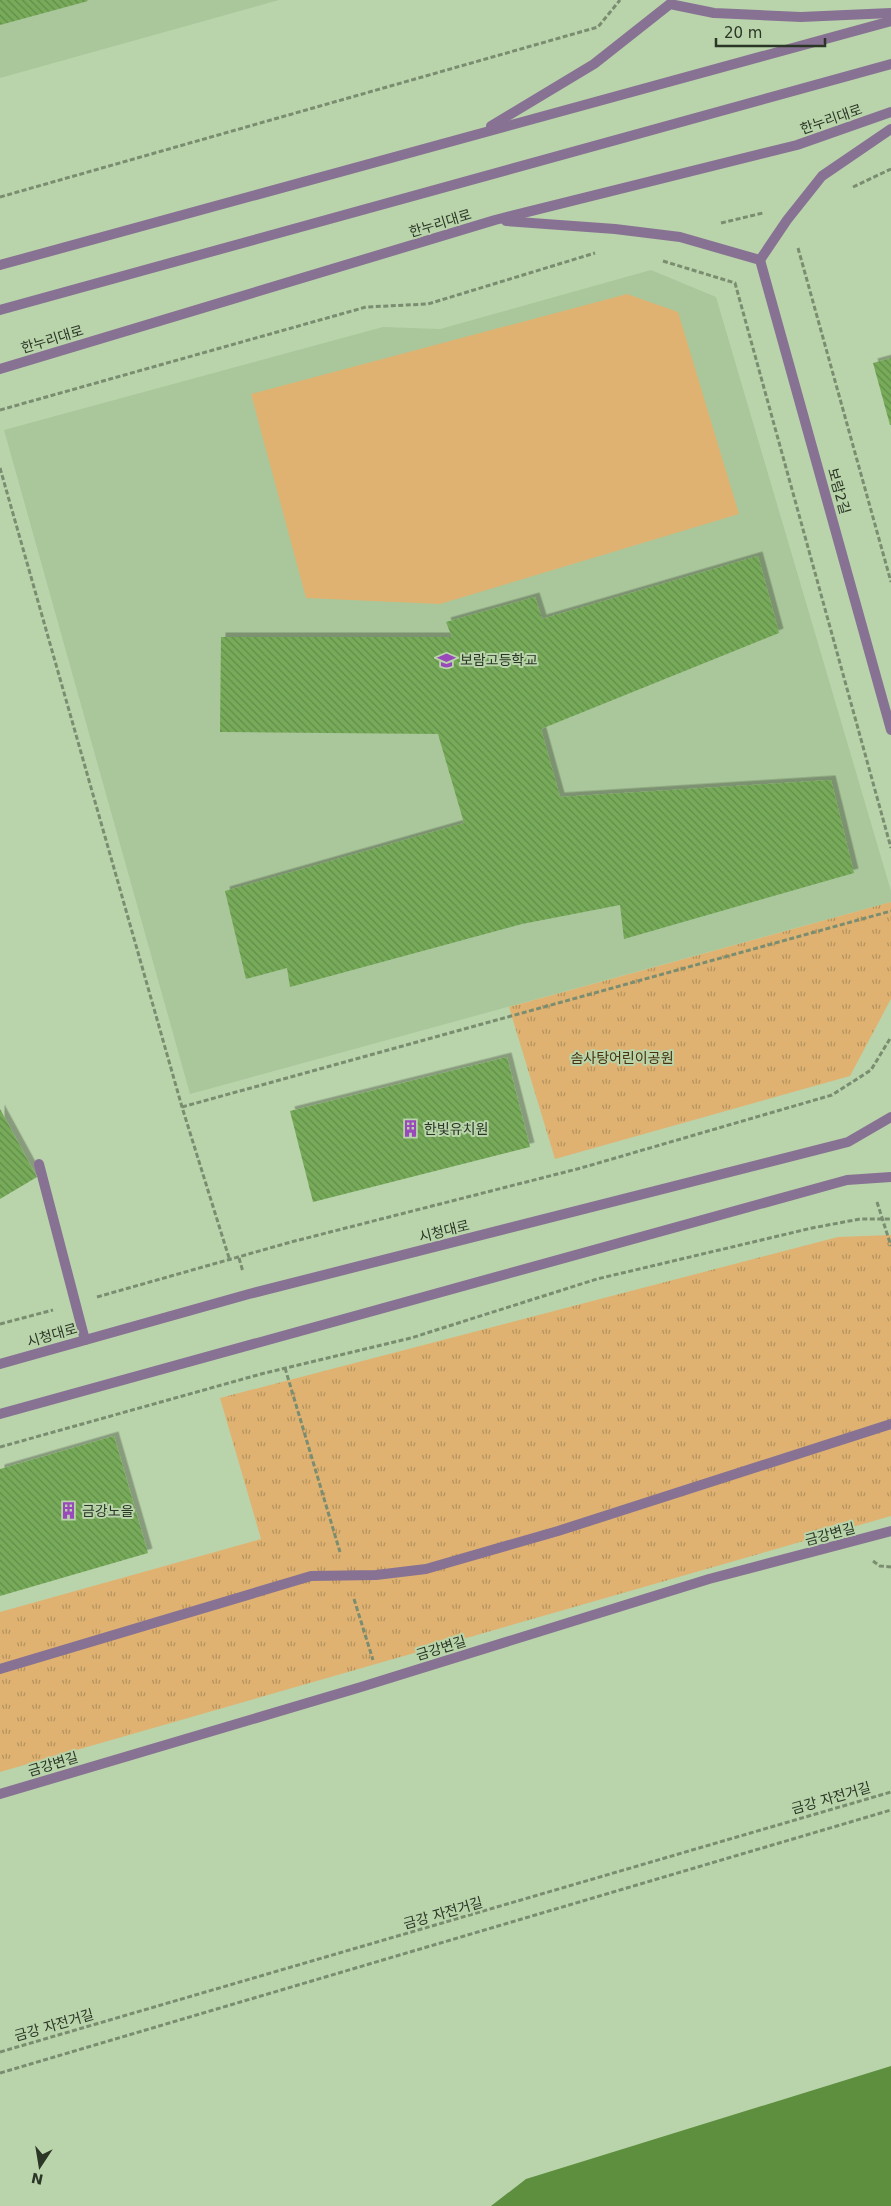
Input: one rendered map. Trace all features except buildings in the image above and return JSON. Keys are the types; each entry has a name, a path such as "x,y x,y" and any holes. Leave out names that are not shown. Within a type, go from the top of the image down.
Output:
{"street":[{"path":"479,133 594,64 669,2 714,13 791,17 891,13"},
{"path":"0,265 891,21"},
{"path":"0,310 891,64"},
{"name":"한누리대로","path":"0,369 496,220 797,145 891,112"},
{"path":"496,220 615,229 680,238 760,260 822,176 891,129"},
{"name":"보람2길","path":"760,260 891,730"},
{"name":"시청대로","path":"0,1364 249,1294 848,1142 891,1117"},
{"path":"39,1164 85,1340"},
{"path":"0,1414 847,1180 891,1178"},
{"path":"0,1670 311,1576 376,1575 436,1566 558,1531 891,1424"},
{"name":"금강변길","path":"0,1794 379,1681 709,1579 891,1531"}],"path":[{"path":"0,197 598,27 620,0"},
{"path":"848,189 891,169"},
{"path":"800,204 798,252 891,582"},
{"path":"0,410 366,307 428,304 596,253"},
{"path":"658,259 735,283 891,848"},
{"path":"0,468 182,1108 230,1261"},
{"path":"182,1108 891,911"},
{"path":"0,1324 230,1261 291,1242 581,1168 832,1094 871,1070 891,1037"},
{"path":"870,1179 891,1246"},
{"path":"0,1447 285,1368 410,1338 597,1279 812,1228 860,1219 891,1219"},
{"path":"285,1368 379,1681"},
{"name":"금강 자전거길","path":"0,2052 891,1792"},
{"path":"0,2073 891,1810"}],"shaded area":[{"path":"0,0 279,0 0,78"},
{"name":"보람고등학교","path":"651,270 716,297 891,891 891,902 190,1094 4,430 383,327 440,329"},
{"path":"891,2066 891,2206 491,2206 526,2179"}],"green space":[{"path":"627,294 678,312 739,514 440,604 306,598 251,394"},
{"name":"솜사탕어린이공원","path":"891,902 891,999 850,1076 555,1159 509,1007"},
{"path":"891,1235 891,1516 0,1772 0,1612 261,1539 220,1398 838,1237"}],"place":[{"name":"보람고등학교","path":"446,660"},
{"name":"한빛유치원","path":"410,1129"},
{"name":"금강노을","path":"68,1511"}]}
